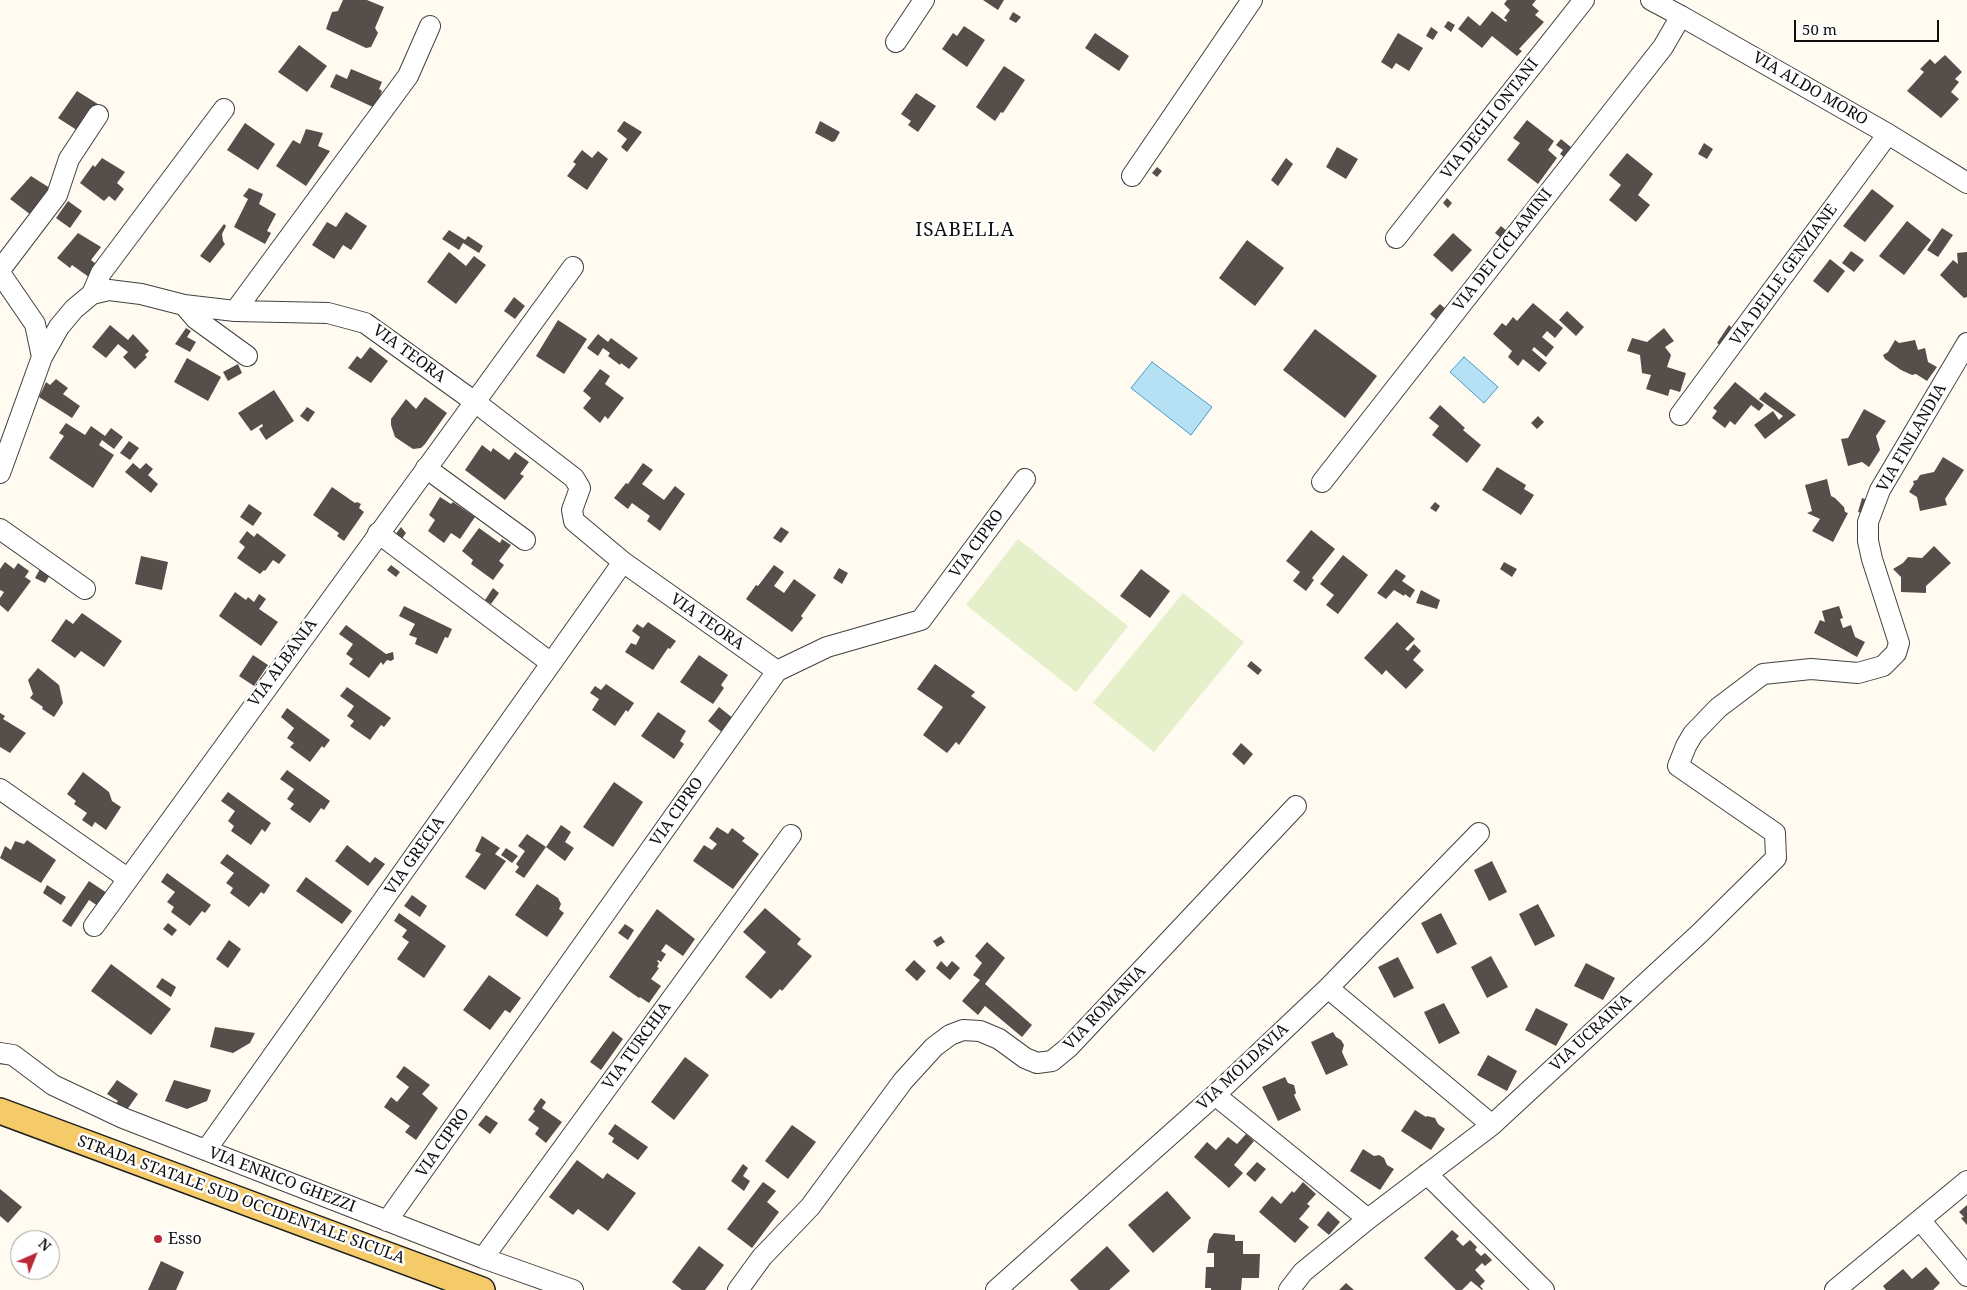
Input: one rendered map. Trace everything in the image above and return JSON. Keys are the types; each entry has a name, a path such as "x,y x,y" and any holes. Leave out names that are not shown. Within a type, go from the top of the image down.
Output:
{"main road":[{"name":"STRADA STATALE SUD OCCIDENTALE SICULA","path":"0,1111 482,1290"}],"street":[{"path":"896,42 924,0"},
{"path":"1132,176 1252,0"},
{"name":"VIA DEGLI ONTANI","path":"1396,238 1584,0"},
{"name":"VIA ALDO MORO","path":"1651,0 1888,134 1967,183"},
{"name":"VIA DEI CICLAMINI","path":"1322,482 1664,47 1682,16"},
{"path":"236,310 408,76 430,26"},
{"path":"0,474 42,356 59,327 74,309 92,294 100,273 224,109"},
{"path":"42,356 34,324 0,272 57,195 69,159 98,115"},
{"name":"VIA DELLE GENZIANE","path":"1680,415 1888,134"},
{"name":"VIA ALBANIA","path":"94,926 127,878 573,267"},
{"name":"VIA TEORA","path":"92,294 109,290 141,294 184,305 236,310 328,313 365,322 475,402 574,478 580,488 572,510 574,521 623,562 777,671"},
{"path":"184,305 196,319 247,356"},
{"name":"VIA FINLANDIA","path":"1678,766 1693,734 1718,708 1763,674 1811,669 1858,673 1883,666 1896,653 1899,643 1872,559 1868,541 1868,522 1880,490 1967,343"},
{"path":"426,468 525,540"},
{"name":"VIA CIPRO","path":"388,1221 777,671 827,647 921,620 1025,479"},
{"path":"0,529 85,589"},
{"path":"378,534 551,663"},
{"name":"VIA GRECIA","path":"206,1150 623,562"},
{"name":"VIA UCRAINA","path":"1289,1290 1303,1272 1368,1219 1492,1125 1700,933 1776,858 1775,833 1678,766"},
{"path":"0,789 127,878"},
{"name":"VIA ROMANIA","path":"738,1290 762,1257 810,1207 903,1081 934,1046 950,1035 963,1030 980,1032 999,1040 1025,1058 1037,1063 1052,1061 1069,1046 1296,806"},
{"name":"VIA MOLDAVIA","path":"996,1290 1215,1095 1328,988 1479,833"},
{"name":"VIA TURCHIA","path":"483,1258 791,835"},
{"path":"1328,988 1492,1125"},
{"name":"VIA ENRICO GHEZZI","path":"0,1053 13,1055 53,1085 123,1118 483,1258 573,1290"},
{"path":"1215,1095 1368,1219"},
{"path":"1426,1174 1544,1290"},
{"path":"1842,1288 1967,1181"},
{"path":"1920,1220 1967,1276"}],"green space":[{"path":"1018,539 1128,626 1076,692 966,605"},
{"path":"1183,593 1244,642 1154,752 1093,703"}],"water":[{"path":"1464,357 1498,387 1484,403 1450,372"},
{"path":"1152,362 1212,407 1191,435 1131,388"}],"building":[{"path":"343,0 367,0 384,7 375,28 378,33 371,47 366,48 326,29 332,12 338,11"},
{"path":"983,0 1004,0 998,10"},
{"path":"1507,0 1536,0 1532,5 1539,11 1535,15 1544,22 1519,49 1522,51 1517,56 1492,36 1482,48 1458,29 1468,16 1480,26 1492,11 1506,22 1507,20 1504,18 1510,10 1504,4"},
{"path":"1013,12 1021,17 1016,23 1009,19"},
{"path":"1448,21 1455,25 1451,32 1444,27"},
{"path":"964,26 985,40 967,67 942,49 953,33 957,36"},
{"path":"1431,27 1438,32 1433,40 1426,36"},
{"path":"1095,33 1129,56 1119,71 1085,48"},
{"path":"1398,33 1423,48 1409,71 1396,63 1392,69 1381,62"},
{"path":"299,45 327,66 307,92 278,72"},
{"path":"1945,55 1962,72 1955,79 1959,82 1951,92 1959,99 1941,118 1907,91 1924,72 1920,69 1930,59 1935,64"},
{"path":"1004,66 1025,80 1003,113 1001,112 995,121 976,107"},
{"path":"351,69 382,82 379,89 382,91 375,108 330,87 336,74 347,79"},
{"path":"77,91 101,106 83,134 58,118"},
{"path":"916,93 936,106 918,132 908,125 911,121 901,114"},
{"path":"1527,120 1554,141 1548,150 1557,158 1538,184 1507,160 1520,143 1513,138"},
{"path":"624,121 642,132 627,152 621,147 627,139 617,131"},
{"path":"820,121 840,132 835,141 832,142 815,133"},
{"path":"245,123 275,144 258,170 227,150"},
{"path":"306,129 323,133 318,146 330,151 306,186 276,166 293,140 300,144"},
{"path":"1561,139 1572,148 1565,158 1560,154 1563,150 1556,145"},
{"path":"1704,143 1713,149 1707,159 1698,154"},
{"path":"1337,147 1358,159 1346,179 1326,167"},
{"path":"582,150 592,158 598,151 608,159 587,190 567,176 576,164 573,162"},
{"path":"1627,153 1653,174 1638,195 1650,205 1636,222 1609,200 1621,185 1609,175"},
{"path":"102,158 125,172 117,183 124,189 115,201 109,196 104,201 80,183 93,165 95,167"},
{"path":"1286,158 1293,164 1278,186 1271,180"},
{"path":"1157,167 1162,171 1157,177 1152,173"},
{"path":"31,176 53,190 35,218 10,199"},
{"path":"249,188 263,194 259,204 276,214 267,231 271,233 265,244 234,227 248,199 243,196"},
{"path":"1872,189 1894,206 1865,242 1843,226"},
{"path":"1447,198 1452,203 1448,208 1443,203"},
{"path":"68,201 82,211 70,228 56,218"},
{"path":"346,212 367,226 351,250 343,245 334,259 312,245 327,222 336,227"},
{"path":"1907,221 1931,240 1904,275 1879,256"},
{"path":"224,224 226,226 222,234 225,244 210,263 200,256"},
{"path":"1501,226 1508,232 1502,239 1495,233"},
{"path":"1942,228 1953,235 1938,257 1927,250"},
{"path":"449,230 465,240 468,236 483,246 479,253 463,243 459,250 442,239"},
{"path":"78,233 101,247 91,260 96,264 93,280 72,265 70,268 57,258"},
{"path":"1453,233 1472,250 1452,272 1433,255"},
{"path":"1247,240 1284,268 1255,306 1219,278"},
{"path":"1851,251 1864,260 1854,272 1842,263"},
{"path":"449,252 466,266 474,256 486,265 456,304 427,282"},
{"path":"1967,252 1967,297 1964,298 1940,275 1953,260 1958,264 1957,253"},
{"path":"1830,259 1845,271 1828,293 1813,281"},
{"path":"514,297 525,306 515,319 504,311"},
{"path":"1533,303 1563,328 1555,338 1547,331 1542,337 1554,347 1546,357 1534,347 1532,350 1547,363 1539,372 1523,359 1518,366 1508,357 1512,351 1493,334 1502,323 1506,326 1513,317 1517,321"},
{"path":"1440,304 1448,311 1438,321 1430,314"},
{"path":"1567,311 1584,327 1576,336 1559,320"},
{"path":"1738,319 1743,322 1725,348 1717,343 1729,325 1732,328"},
{"path":"558,320 587,339 564,374 536,356"},
{"path":"110,325 128,340 133,334 149,351 145,355 147,357 135,369 123,357 128,352 118,344 106,358 92,347"},
{"path":"186,328 191,331 187,337 196,342 190,352 175,344"},
{"path":"1664,328 1674,341 1665,347 1671,355 1667,367 1686,373 1680,392 1670,389 1668,396 1646,389 1651,375 1642,373 1640,355 1627,351 1632,338 1647,342"},
{"path":"1315,329 1377,376 1345,418 1283,370"},
{"path":"598,334 608,342 611,338 638,358 629,369 608,356 610,353 603,348 598,356 587,348"},
{"path":"1895,340 1899,343 1915,340 1918,350 1925,348 1928,362 1937,367 1927,381 1916,374 1912,375 1901,370 1885,359 1883,355 1888,352"},
{"path":"370,347 388,361 371,383 348,368 357,356 361,359"},
{"path":"187,358 221,377 208,401 174,382"},
{"path":"238,364 242,373 228,381 223,372"},
{"path":"600,369 610,376 605,384 624,398 608,419 605,416 600,423 583,408 591,398 583,391"},
{"path":"56,379 68,388 63,394 80,406 72,418 39,397 46,382 50,385"},
{"path":"1735,382 1764,405 1759,411 1751,405 1735,425 1730,421 1725,428 1712,418 1717,411 1713,408"},
{"path":"274,390 294,421 266,440 259,429 263,426 262,424 251,431 238,413"},
{"path":"1765,392 1796,415 1765,439 1754,425 1773,411 1779,420 1783,416 1759,399"},
{"path":"425,397 447,413 425,444 421,448 413,449 395,437 391,419 406,399 416,409"},
{"path":"1440,405 1465,428 1463,430 1481,445 1467,463 1432,435 1439,426 1429,418"},
{"path":"307,407 315,412 308,422 300,416"},
{"path":"1864,409 1886,421 1876,436 1880,450 1869,467 1862,462 1848,466 1841,439 1848,438"},
{"path":"1538,416 1544,422 1537,429 1531,423"},
{"path":"66,423 85,435 91,426 105,436 111,428 123,437 114,449 102,440 99,445 114,455 93,488 49,458 64,436 59,433"},
{"path":"129,441 139,448 130,460 120,453"},
{"path":"482,445 491,452 493,448 509,460 515,452 529,462 520,474 524,476 505,500 465,470"},
{"path":"1943,457 1964,470 1945,499 1947,505 1920,511 1917,497 1909,492 1914,484 1913,481 1917,480 1920,475 1934,472"},
{"path":"133,463 140,469 146,463 153,469 148,475 158,484 151,493 125,472"},
{"path":"643,463 653,470 642,484 664,500 675,486 685,494 660,531 647,521 650,516 632,503 628,509 614,498 626,483 628,484"},
{"path":"1497,467 1526,485 1524,489 1534,495 1521,515 1482,490"},
{"path":"1827,479 1831,496 1848,513 1833,542 1812,531 1820,519 1807,513 1812,511 1805,485"},
{"path":"332,487 355,503 361,504 359,508 364,512 344,541 337,536 339,533 313,515"},
{"path":"440,497 451,504 453,502 475,517 460,539 451,533 444,543 428,531 435,520 429,515"},
{"path":"1862,498 1871,501 1866,514 1858,512"},
{"path":"1435,502 1440,506 1436,512 1430,508"},
{"path":"249,504 262,513 253,526 240,517"},
{"path":"401,527 406,533 401,540 395,535"},
{"path":"781,527 789,532 781,543 773,538"},
{"path":"479,528 500,543 502,539 511,545 499,561 504,565 493,580 471,564 473,560 462,551"},
{"path":"1311,530 1335,549 1312,578 1314,580 1306,591 1293,581 1300,572 1286,561"},
{"path":"247,531 254,537 257,533 286,555 279,564 273,560 265,571 260,574 237,558 245,547 239,542"},
{"path":"1934,546 1951,563 1926,586 1926,593 1901,592 1901,577 1893,569 1903,563 1908,557 1922,558"},
{"path":"1343,555 1368,575 1338,614 1326,605 1334,595 1320,584"},
{"path":"141,556 168,562 162,590 135,584"},
{"path":"5,562 14,569 18,563 29,571 25,577 31,581 8,612 0,605 0,598 4,592 0,590 0,569"},
{"path":"1504,562 1517,569 1512,577 1500,569"},
{"path":"391,565 400,572 396,577 387,570"},
{"path":"774,565 784,572 774,586 784,593 794,579 816,595 801,616 803,618 792,632 746,599"},
{"path":"839,568 848,573 842,584 833,578"},
{"path":"40,569 50,575 45,583 35,578"},
{"path":"1141,569 1170,591 1150,618 1120,596"},
{"path":"1396,569 1406,576 1402,581 1415,590 1410,598 1394,590 1386,599 1377,593"},
{"path":"493,588 499,593 491,604 485,600"},
{"path":"1421,590 1440,600 1437,609 1416,603"},
{"path":"235,592 246,600 248,597 254,602 259,594 266,599 259,609 278,622 261,646 219,616"},
{"path":"404,606 452,629 448,638 445,637 437,654 415,644 417,638 409,635 415,624 399,616"},
{"path":"1839,606 1843,618 1840,619 1843,628 1851,625 1855,637 1865,642 1857,657 1814,633 1820,620 1825,622 1822,611"},
{"path":"82,613 122,641 104,667 81,651 75,658 51,641 66,619 73,624"},
{"path":"648,622 676,641 670,649 668,648 653,670 625,652 631,643 636,645 640,637 632,631 637,624 643,628"},
{"path":"1397,622 1415,639 1405,649 1408,651 1414,644 1421,651 1413,660 1424,670 1406,689 1386,670 1382,675 1364,658"},
{"path":"346,625 386,654 393,652 394,659 391,661 387,660 383,665 381,662 369,678 349,664 353,659 346,654 353,644 339,634"},
{"path":"253,655 268,665 254,686 239,676"},
{"path":"699,655 728,675 721,685 724,688 713,704 680,682"},
{"path":"1251,661 1262,670 1258,675 1247,666"},
{"path":"935,664 975,692 971,696 986,707 959,745 956,742 947,753 923,735 943,707 917,689"},
{"path":"38,668 59,685 63,703 54,717 30,698 33,694 28,680"},
{"path":"606,684 634,703 628,712 626,710 615,726 592,710 599,699 590,693 595,686 601,690"},
{"path":"347,687 391,718 384,727 381,725 370,740 350,726 354,721 347,716 354,706 340,696"},
{"path":"719,707 734,719 723,733 708,721"},
{"path":"287,708 330,740 324,748 322,746 310,762 290,747 294,743 287,738 294,728 281,717"},
{"path":"658,712 686,731 680,741 684,744 674,759 641,736"},
{"path":"0,713 5,716 3,719 26,733 10,753 0,747"},
{"path":"1241,743 1253,754 1244,765 1232,754"},
{"path":"287,770 330,801 324,810 321,808 310,823 290,809 294,804 287,799 294,789 280,779"},
{"path":"83,772 109,792 112,801 121,807 106,830 95,822 92,827 82,820 87,813 74,804 76,801 67,794"},
{"path":"614,782 643,802 613,847 583,827"},
{"path":"228,792 271,823 265,832 262,829 251,845 231,831 234,826 228,821 235,811 221,801"},
{"path":"561,825 571,832 565,842 574,848 565,861 546,847"},
{"path":"717,827 728,834 732,828 745,838 742,841 759,854 733,889 693,861 704,845 712,850 717,844 709,838"},
{"path":"527,834 546,847 524,878 515,872 519,867 516,864 525,851 518,846"},
{"path":"482,836 500,848 495,854 506,861 485,890 465,877 481,854 475,851"},
{"path":"27,840 56,860 41,883 0,858 5,846 11,850 15,841 24,844"},
{"path":"347,845 370,863 375,857 385,864 368,886 335,861"},
{"path":"506,848 518,856 512,863 501,855"},
{"path":"227,854 270,885 264,894 261,892 249,907 230,893 233,888 226,883 234,873 220,863"},
{"path":"1492,861 1507,892 1489,901 1474,870"},
{"path":"167,873 211,905 205,913 202,911 190,926 171,912 174,907 167,902 175,892 161,882"},
{"path":"306,877 352,911 342,924 296,891"},
{"path":"89,881 107,893 98,906 89,900 71,927 62,921"},
{"path":"537,884 558,898 561,904 559,909 564,913 547,937 515,915"},
{"path":"47,885 66,897 61,905 43,893"},
{"path":"412,895 427,906 420,917 404,906"},
{"path":"1538,904 1555,936 1535,946 1519,914"},
{"path":"765,908 801,939 797,944 812,956 782,991 780,989 771,999 745,977 766,952 743,932"},
{"path":"657,909 695,939 683,956 666,944 661,951 666,954 661,962 657,961 659,963 657,967 659,968 651,979 661,986 649,1003 609,977"},
{"path":"399,913 446,946 424,978 397,959 409,942 402,937 407,930 394,921"},
{"path":"1441,913 1457,944 1437,954 1421,923"},
{"path":"168,923 177,930 172,936 163,929"},
{"path":"625,924 634,930 628,940 618,933"},
{"path":"941,936 945,942 937,947 933,941"},
{"path":"229,940 241,949 228,968 216,959"},
{"path":"987,942 1005,958 985,984 1032,1025 1022,1037 985,1006 978,1015 962,1001 980,980 973,975 982,963 975,956"},
{"path":"1491,956 1508,987 1487,998 1471,967"},
{"path":"1398,957 1414,988 1394,998 1378,967"},
{"path":"914,960 926,971 917,981 905,970"},
{"path":"941,961 947,967 952,961 960,968 950,980 936,968"},
{"path":"1586,963 1615,978 1603,1000 1574,986"},
{"path":"111,964 171,1009 151,1035 91,991"},
{"path":"489,975 521,998 510,1013 505,1010 490,1030 463,1010"},
{"path":"162,978 176,987 171,997 156,987"},
{"path":"1444,1003 1460,1033 1439,1044 1424,1012"},
{"path":"1536,1008 1568,1024 1556,1046 1525,1030"},
{"path":"215,1027 255,1033 250,1043 233,1053 210,1047"},
{"path":"613,1031 623,1039 601,1070 590,1062"},
{"path":"1333,1032 1344,1045 1342,1052 1348,1065 1326,1075 1311,1042"},
{"path":"1488,1055 1517,1071 1507,1091 1477,1075"},
{"path":"685,1057 709,1075 674,1120 651,1102"},
{"path":"404,1066 430,1085 422,1094 438,1108 416,1140 405,1132 410,1126 384,1107 391,1097 397,1102 409,1087 396,1077"},
{"path":"1285,1077 1288,1083 1294,1085 1296,1093 1294,1095 1301,1110 1278,1121 1262,1087"},
{"path":"117,1080 138,1094 124,1114 112,1108 118,1101 107,1094"},
{"path":"174,1080 211,1090 207,1101 187,1109 165,1101"},
{"path":"541,1098 546,1102 542,1108 562,1122 546,1143 535,1134 539,1128 528,1120"},
{"path":"1415,1110 1426,1117 1435,1118 1438,1124 1445,1129 1431,1150 1401,1131"},
{"path":"486,1115 498,1123 490,1134 478,1125"},
{"path":"615,1124 648,1147 638,1160 612,1142 614,1138 608,1134"},
{"path":"792,1125 816,1142 788,1179 765,1161"},
{"path":"1246,1134 1254,1141 1234,1165 1243,1173 1229,1188 1194,1157 1207,1142 1216,1150 1228,1137 1237,1144"},
{"path":"1363,1149 1374,1156 1379,1155 1384,1158 1387,1165 1394,1169 1380,1190 1350,1171"},
{"path":"577,1160 603,1179 607,1173 636,1193 608,1231 578,1209 573,1215 549,1197"},
{"path":"1257,1162 1266,1169 1255,1182 1246,1174"},
{"path":"743,1164 748,1168 743,1176 750,1181 744,1191 731,1181"},
{"path":"763,1182 776,1191 767,1202 779,1212 752,1248 727,1229"},
{"path":"1303,1182 1316,1194 1307,1204 1310,1206 1299,1219 1309,1227 1295,1243 1259,1212 1272,1196 1281,1204"},
{"path":"0,1189 22,1207 8,1223 0,1216"},
{"path":"1167,1191 1191,1218 1153,1253 1128,1225"},
{"path":"1967,1205 1967,1225 1961,1218 1964,1217 1959,1212"},
{"path":"1328,1211 1340,1222 1329,1235 1317,1225"},
{"path":"1452,1230 1459,1236 1456,1239 1463,1246 1470,1240 1477,1247 1475,1250 1481,1256 1485,1253 1492,1260 1485,1266 1482,1263 1475,1270 1485,1281 1480,1286 1482,1290 1471,1281 1462,1290 1456,1290 1424,1258"},
{"path":"1214,1233 1235,1235 1235,1241 1243,1241 1243,1254 1260,1254 1259,1278 1242,1278 1241,1290 1211,1290 1211,1288 1205,1288 1206,1267 1214,1267 1214,1253 1207,1253 1209,1240"},
{"path":"699,1246 724,1265 705,1290 682,1290 672,1282"},
{"path":"1107,1246 1130,1271 1109,1290 1079,1290 1070,1280"},
{"path":"161,1261 184,1272 176,1290 148,1290"},
{"path":"1926,1267 1940,1283 1933,1290 1886,1290 1883,1286 1903,1269 1912,1279"},
{"path":"1346,1283 1354,1290 1339,1290"}],"place":[{"name":"Esso","path":"158,1239"}],"district":[{"name":"ISABELLA","path":"965,231"}]}
